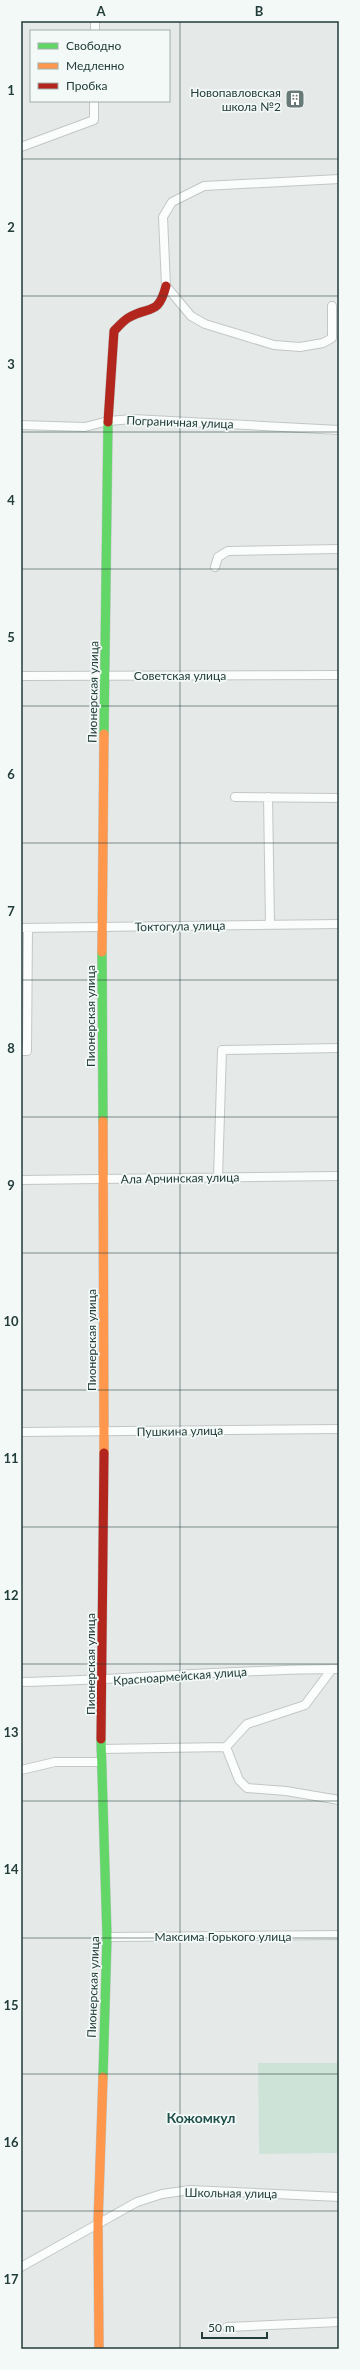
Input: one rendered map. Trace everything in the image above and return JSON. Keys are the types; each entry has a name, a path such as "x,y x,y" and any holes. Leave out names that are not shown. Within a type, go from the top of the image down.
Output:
{"street":[{"path":"21,147 94,120 94,102"},
{"path":"332,306 332,338 323,343 300,347 274,345 205,324 190,316 166,286 163,216 172,202 204,186 339,179"},
{"name":"Пионерская улица","path":"99,2349 98,2224 107,1937 101,1749 104,1431 102,927 108,421 114,331 128,318 153,309 162,301 166,286"},
{"name":"Пограничная улица","path":"21,425 86,427 108,421 133,419 339,430"},
{"path":"215,567 218,557 228,551 339,549"},
{"name":"Советская улица","path":"21,676 339,675"},
{"path":"235,797 339,798"},
{"path":"268,797 270,925"},
{"name":"Токтогула улица","path":"24,928 339,924"},
{"path":"21,1051 27,1051 24,928"},
{"path":"218,1177 222,1050 339,1048"},
{"name":"Ала Арчинская улица","path":"21,1180 339,1176"},
{"name":"Пушкина улица","path":"21,1432 339,1429"},
{"path":"101,1749 226,1747 247,1724 306,1705 336,1669"},
{"name":"Красноармейская улица","path":"21,1682 102,1681 250,1671 336,1669"},
{"path":"226,1747 239,1780 247,1788 286,1791 339,1800"},
{"path":"21,1770 55,1762 101,1762"},
{"name":"Максима Горького улица","path":"107,1937 339,1935"},
{"name":"Школьная улица","path":"21,2267 137,2202 162,2194 190,2190 339,2197"},
{"path":"227,2327 339,2322"}],"green space":[{"path":"258,2063 339,2063 339,2153 259,2154"}],"traffic: fast":[{"path":"104,734 108,422"},
{"path":"102,952 103,1121"},
{"path":"101,1739 107,1937 103,2077"}],"traffic: slow":[{"path":"102,952 104,734"},
{"path":"103,1121 104,1453"},
{"path":"99,2349 98,2224 103,2077"}],"traffic: jam":[{"path":"108,422 114,331 128,318 156,306 160,302 166,286"},
{"path":"101,1739 104,1453"}],"place":[{"name":"Новопавловская школа №2","path":"295,99"}],"district":[{"name":"Кожомкул","path":"201,2117"}]}
